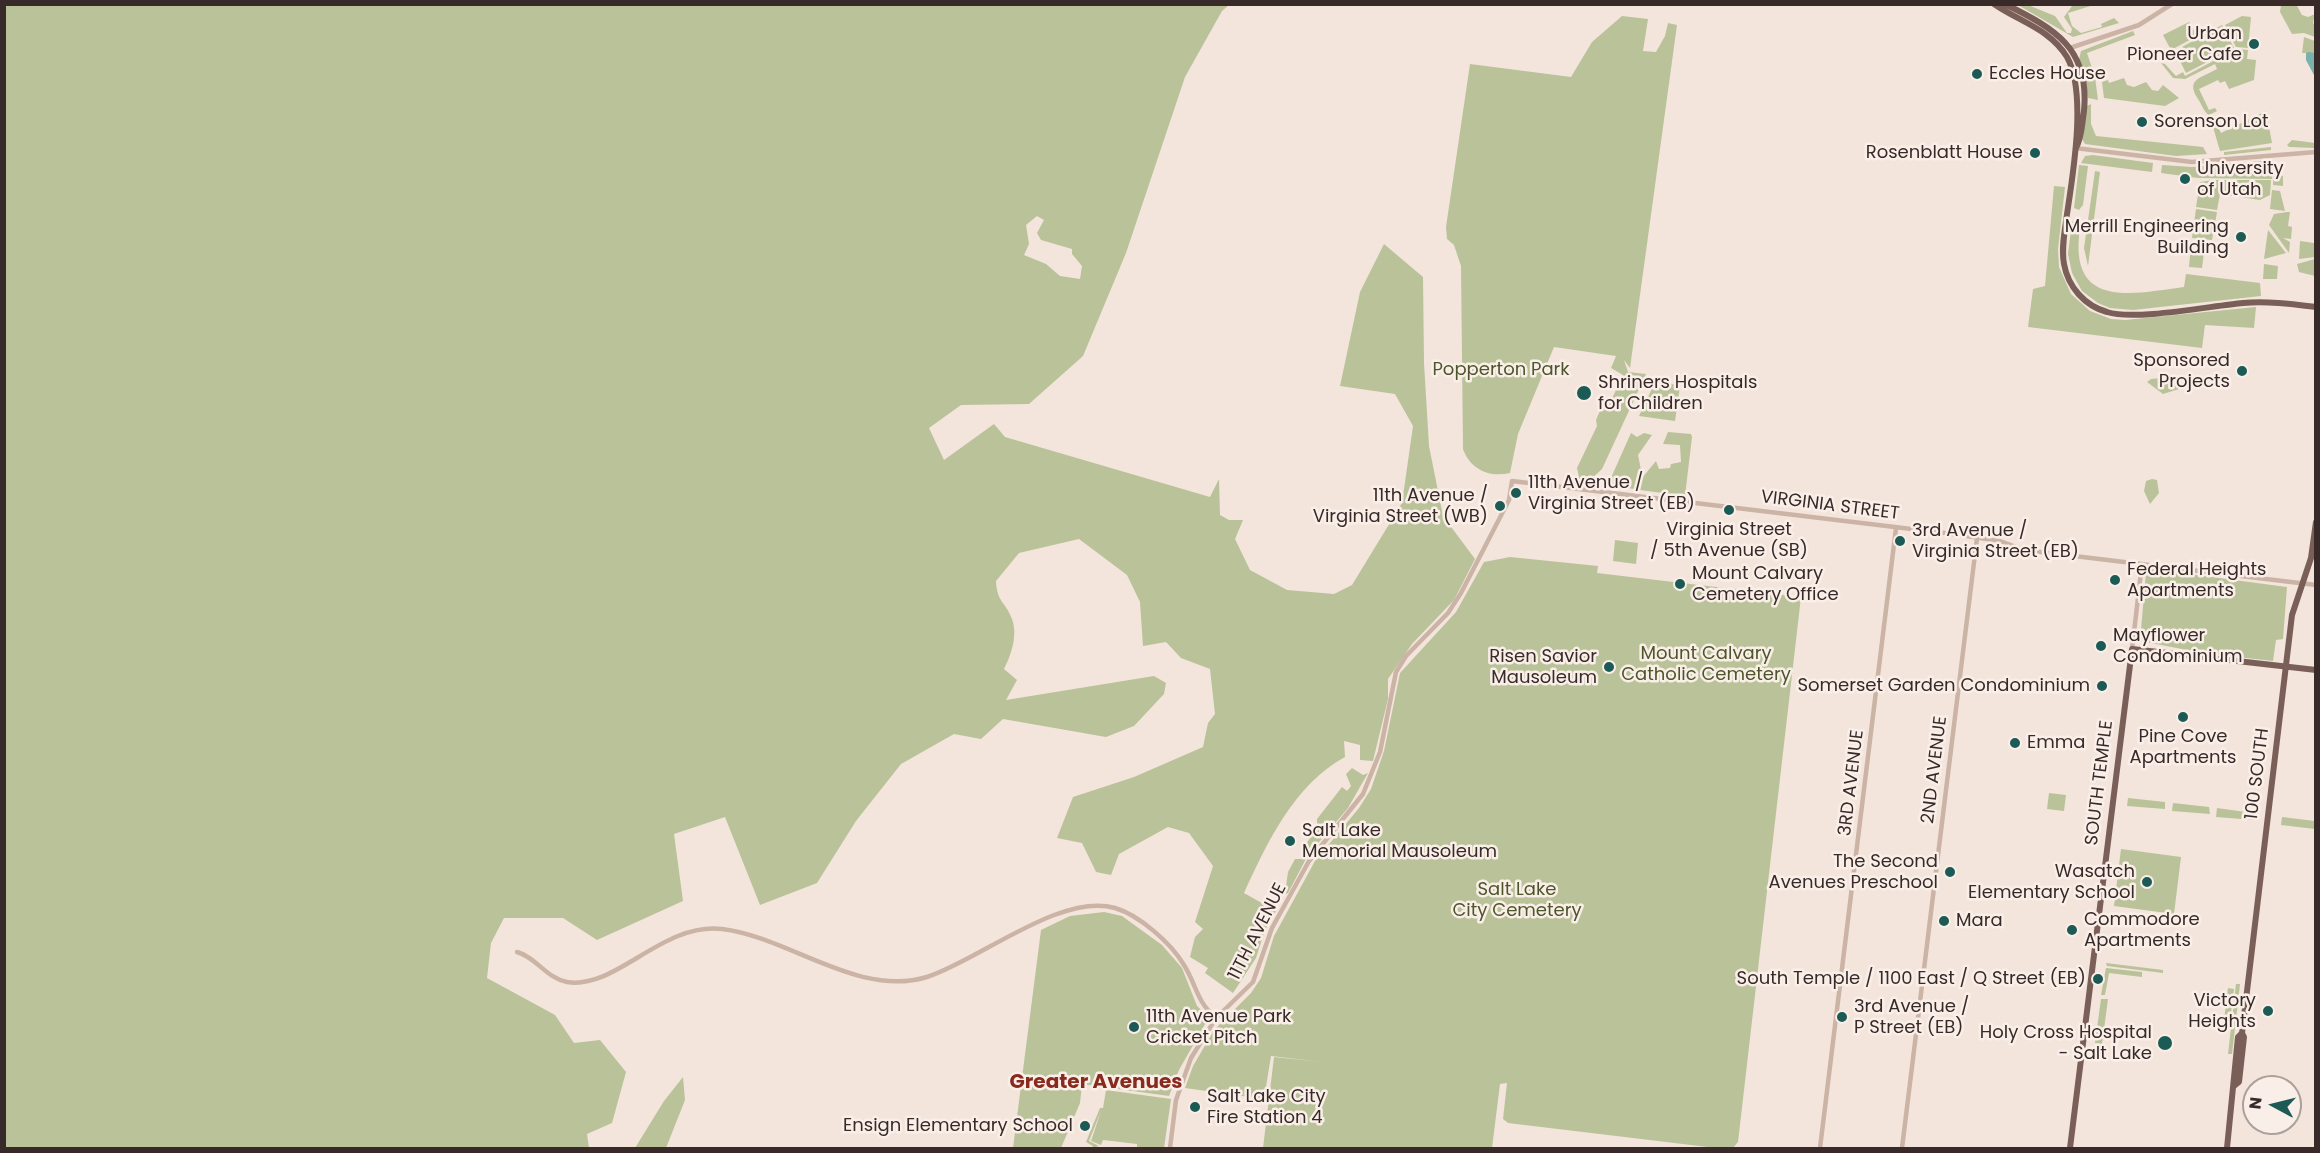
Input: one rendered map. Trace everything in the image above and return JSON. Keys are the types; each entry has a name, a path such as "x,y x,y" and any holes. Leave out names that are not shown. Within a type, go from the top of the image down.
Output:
{"main road":[{"path":"1994,4 2049,33 2070,48 2076,71 2076,148 2064,241 2064,264 2076,291 2092,306 2122,315 2259,302 2316,307"},
{"path":"2005,4 2046,25 2070,48 2081,70 2085,93 2080,140 2076,148"},
{"path":"2040,30 2063,52 2076,82"},
{"name":"100 SOUTH","path":"2234,1086 2238,1082 2242,1050 2242,1033 2292,615 2311,558 2316,522"},
{"path":"2132,649 2316,669"},
{"name":"SOUTH TEMPLE","path":"2070,1149 2132,649"},
{"name":"100 SOUTH","path":"2227,1149 2238,1037 2242,1033"}],"street":[{"path":"2070,48 2139,25 2172,4"},
{"path":"2076,148 2192,162 2316,152"},
{"name":"VIRGINIA STREET","path":"1512,481 1977,538 2000,541 2024,550 2316,585"},
{"name":"11TH AVENUE","path":"1170,1149 1176,1100 1183,1076 1198,1044 1216,1018 1253,982 1272,928 1309,861 1363,794 1380,752 1396,672 1407,656 1448,613 1461,593 1509,500 1512,481"},
{"name":"3RD AVENUE","path":"1821,1149 1896,528"},
{"name":"2ND AVENUE","path":"1902,1149 1977,538"},
{"name":"SOUTH TEMPLE","path":"2132,649 2142,564"},
{"path":"517,952 524,954 555,978 580,982 599,978 681,934 719,929 744,934 870,979 909,981 938,973 1020,931 1074,909 1101,905 1130,915 1171,949 1185,966 1199,1001 1216,1018"}],"green space":[{"path":"2296,4 2302,15 2308,17 2315,14 2313,23 2315,37 2304,33 2292,34 2280,12 2281,5"},
{"path":"4,5 1229,5 1222,11 1185,77 1126,253 1083,356 1029,404 961,405 929,428 944,460 994,424 1005,437 1210,497 1219,479 1220,515 1229,520 1243,520 1235,539 1250,570 1287,590 1334,594 1352,585 1402,503 1413,426 1395,394 1340,386 1360,292 1384,244 1423,277 1424,363 1429,446 1443,516 1475,559 1454,600 1412,644 1388,679 1388,699 1373,761 1360,760 1360,745 1344,741 1345,757 1311,783 1284,816 1273,834 1244,893 1276,911 1265,930 1256,958 1233,993 1205,973 1208,968 1190,957 1195,937 1203,929 1195,922 1213,866 1189,833 1168,827 1119,854 1111,875 1096,872 1082,843 1057,838 1073,797 1134,777 1203,747 1208,723 1215,714 1210,669 1181,658 1166,642 1143,646 1140,602 1127,575 1079,539 1019,553 996,581 998,594 1010,613 1014,625 1014,639 1004,669 1017,680 1006,700 1154,676 1166,683 1164,694 1134,726 1106,737 1003,719 981,739 954,734 901,764 856,821 817,883 760,905 725,817 674,834 683,901 597,940 563,918 504,918 491,943 487,978 555,1015 574,1043 600,1040 626,1072 612,1123 587,1134 589,1148 5,1148","holes":["1037,216 1044,220 1037,233 1041,240 1072,249 1072,254 1082,266 1080,279 1060,276 1046,264 1024,255 1029,244 1026,225"]},
{"path":"2018,5 2028,5 2055,16 2067,33 2071,33 2072,29 2064,17 2072,6 2094,5 2068,13 2072,26 2081,33 2102,27 2101,24 2114,18 2119,23 2073,37"},
{"name":"Popperton Park","path":"1622,16 1648,19 1643,51 1656,52 1665,36 1668,23 1677,25 1630,368 1624,360 1628,372 1646,374 1602,469 1591,479 1580,482 1577,468 1597,426 1596,420 1603,404 1609,405 1623,375 1611,368 1616,356 1554,347 1518,434 1510,473 1488,473 1475,467 1463,449 1461,266 1454,245 1447,239 1446,227 1470,64 1571,77 1592,42"},
{"path":"2242,16 2251,17 2248,48 2236,47 2225,25"},
{"path":"2189,22 2197,36 2171,50 2163,35"},
{"path":"2222,25 2234,48 2186,73 2178,57 2185,53 2182,47"},
{"path":"2133,31 2135,35 2087,53 2095,77 2098,100 2088,98 2079,60 2081,51"},
{"path":"2304,37 2315,41 2315,53 2302,53"},
{"path":"2236,49 2248,50 2247,59 2256,60 2254,80 2229,89 2225,81 2220,83 2218,80 2199,89 2209,110 2215,108 2217,111 2209,115 2193,87 2201,77 2217,69 2215,64 2185,79 2173,78 2161,63 2165,64 2176,76 2183,72 2185,76"},
{"path":"2124,78 2127,85 2134,87 2146,82 2152,90 2158,91 2163,85 2179,98 2165,106 2104,98 2102,82 2108,80 2109,83"},
{"path":"2091,104 2091,124 2096,136 2203,147 2207,154 2176,156 2085,144 2082,139 2087,106"},
{"path":"2266,111 2272,143 2220,151 2211,120 2220,116 2222,120 2216,123 2221,133"},
{"path":"2292,140 2315,143 2315,148 2289,147 2287,145"},
{"path":"2271,147 2271,150 2224,155 2224,152"},
{"path":"2093,155 2153,163 2152,172 2081,163 2085,156"},
{"path":"2273,160 2272,179 2198,178 2161,173 2162,165 2192,167"},
{"path":"2079,165 2088,166 2083,205 2079,210 2074,208"},
{"path":"2274,168 2279,168 2279,175 2283,176 2283,186 2273,185"},
{"path":"2095,171 2100,172 2088,266 2084,248"},
{"path":"2271,180 2270,195 2260,200 2220,194 2217,210 2196,207 2200,182"},
{"path":"2054,186 2065,187 2058,249 2059,267 2071,294 2090,311 2111,319 2125,320 2256,307 2254,328 2205,325 2202,348 2028,327 2033,289 2045,286"},
{"path":"2272,190 2280,191 2285,211 2270,209"},
{"path":"2196,209 2217,212 2212,240 2192,238"},
{"path":"2290,212 2288,226 2292,227 2291,239 2283,238 2290,242 2289,253 2269,225 2274,214"},
{"path":"2076,220 2080,227 2080,260 2086,276 2096,286 2111,292 2128,293 2165,290 2184,287 2186,274 2260,283 2261,296 2133,310 2110,308 2098,303 2082,291 2072,273 2068,254 2072,222"},
{"path":"2268,230 2286,253 2264,259"},
{"path":"2315,235 2315,257 2299,259 2300,241 2314,243"},
{"path":"2204,252 2202,268 2189,267 2190,255"},
{"path":"2315,259 2315,276 2299,272 2297,264"},
{"path":"2264,264 2278,266 2277,279 2263,279"},
{"path":"2162,378 2178,382 2179,389 2163,394 2147,382 2151,379"},
{"path":"1656,380 1680,386 1675,421 1639,416"},
{"path":"1668,432 1691,434 1692,437 1685,496 1640,490 1642,478 1656,461 1659,469 1670,468 1671,464 1681,462 1680,445 1663,444"},
{"path":"1631,433 1637,437 1644,433 1652,435 1638,455 1641,470 1635,489 1615,487 1610,480"},
{"path":"2157,480 2159,493 2150,504 2144,491 2146,481"},
{"path":"1615,540 1638,543 1636,564 1613,561"},
{"name":"Salt Lake City Cemetery","path":"1510,557 1598,566 1597,573 1801,597 1738,1142 1733,1148 1716,1148 1508,1123 1503,1119 1507,1083 1500,1084 1492,1148 1263,1148 1274,1057 1321,1062 1271,1056 1264,1099 1185,1088 1193,1066 1214,1030 1251,993 1261,978 1274,936 1315,861 1359,808 1371,789 1384,751 1400,673 1456,612 1484,562"},
{"path":"2151,569 2287,587 2283,639 2276,640 2273,661 2203,653 2140,641 2146,572"},
{"path":"1352,768 1363,775 1368,773 1348,808 1308,855 1288,893 1285,894 1288,872 1295,859 1301,859 1301,851 1317,828 1317,819 1342,787 1347,791 1351,786 1346,774"},
{"path":"2049,793 2066,795 2064,811 2047,809"},
{"path":"2128,798 2165,802 2165,809 2127,806"},
{"path":"2173,803 2209,807 2210,814 2172,811"},
{"path":"2217,808 2253,813 2254,820 2216,817"},
{"path":"2282,817 2315,821 2315,829 2281,825"},
{"name":"Wasatch Elementary School","path":"2121,849 2181,857 2174,914 2114,906"},
{"path":"1104,912 1122,916 1162,945 1182,968 1197,1006 1209,1017 1179,1070 1169,1096 1082,1084 1080,1103 1061,1148 1013,1148 1041,930 1070,916"},
{"path":"2106,963 2163,970 2163,973 2107,966"},
{"path":"2106,968 2142,972 2142,977 2109,973 2105,995 2101,995"},
{"path":"2236,984 2240,984 2232,1054 2228,1054"},
{"path":"2228,988 2234,989 2230,1021 2224,1020"},
{"path":"2101,999 2108,999 2102,1044 2095,1043"},
{"path":"683,1077 685,1100 666,1148 635,1148 664,1101"},
{"path":"1106,1090 1171,1099 1164,1148 1137,1148 1137,1144 1103,1140 1101,1145 1091,1141 1101,1111 1089,1141 1099,1146 1092,1148 1093,1146 1086,1142 1100,1108 1103,1108"}],"water":[{"path":"2306,53 2315,53 2315,77 2306,60"}],"place":[{"name":"Urban Pioneer Cafe","path":"2254,44"},
{"name":"Eccles House","path":"1977,74"},
{"name":"Sorenson Lot","path":"2142,122"},
{"name":"Rosenblatt House","path":"2035,153"},
{"name":"University of Utah","path":"2185,179"},
{"name":"Merrill Engineering Building","path":"2241,237"},
{"name":"Sponsored Projects","path":"2242,371"},
{"name":"Shriners Hospitals for Children","path":"1584,393"},
{"name":"11th Avenue / Virginia Street (EB)","path":"1516,493"},
{"name":"11th Avenue / Virginia Street (WB)","path":"1500,506"},
{"name":"Virginia Street / 5th Avenue (SB)","path":"1729,510"},
{"name":"3rd Avenue / Virginia Street (EB)","path":"1900,541"},
{"name":"Federal Heights Apartments","path":"2115,580"},
{"name":"Mount Calvary Cemetery Office","path":"1680,584"},
{"name":"Mayflower Condominium","path":"2101,646"},
{"name":"Risen Savior Mausoleum","path":"1609,667"},
{"name":"Somerset Garden Condominium","path":"2102,686"},
{"name":"Pine Cove Apartments","path":"2183,717"},
{"name":"Emma","path":"2015,743"},
{"name":"Salt Lake Memorial Mausoleum","path":"1290,841"},
{"name":"The Second Avenues Preschool","path":"1950,872"},
{"name":"Wasatch Elementary School","path":"2147,882"},
{"name":"Mara","path":"1944,921"},
{"name":"Commodore Apartments","path":"2072,930"},
{"name":"South Temple / 1100 East / Q Street (EB)","path":"2098,979"},
{"name":"Victory Heights","path":"2268,1011"},
{"name":"3rd Avenue / P Street (EB)","path":"1842,1017"},
{"name":"11th Avenue Park Cricket Pitch","path":"1134,1027"},
{"name":"Holy Cross Hospital - Salt Lake","path":"2165,1043"},
{"name":"Salt Lake City Fire Station 4","path":"1195,1107"},
{"name":"Ensign Elementary School","path":"1085,1126"}],"district":[{"name":"Greater Avenues","path":"1096,1083"}],"park label":[{"name":"Mount Calvary Catholic Cemetery","path":"1706,664"}]}
